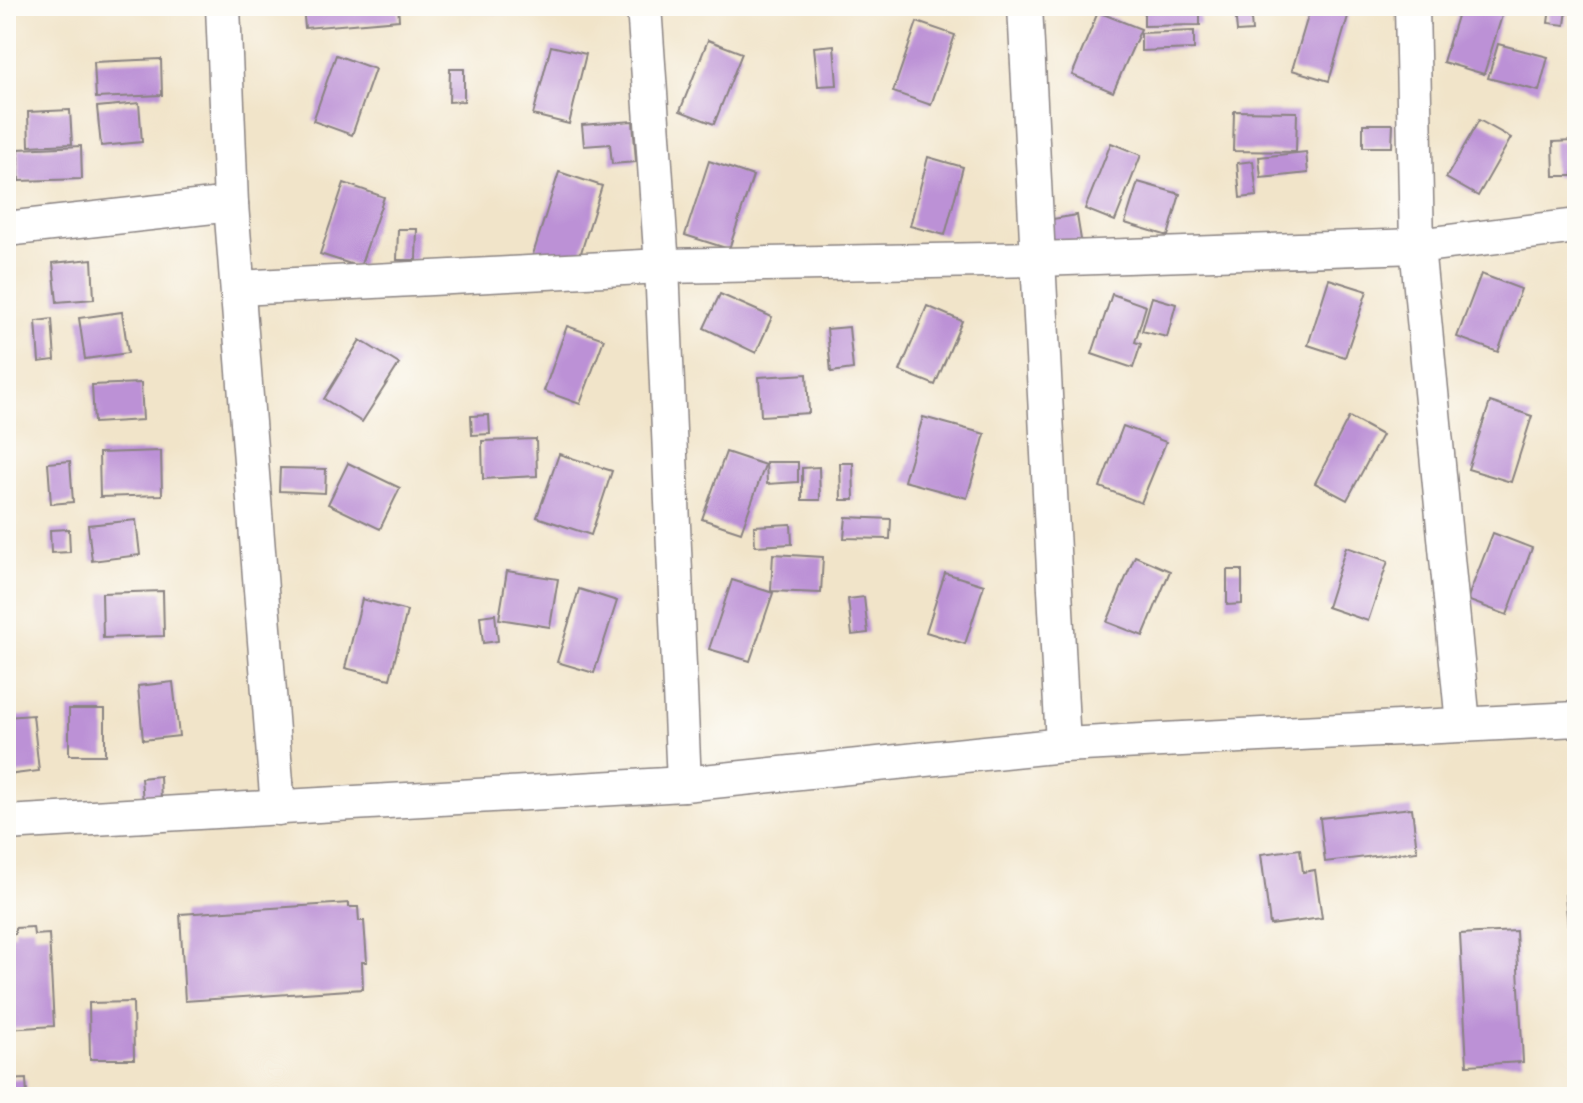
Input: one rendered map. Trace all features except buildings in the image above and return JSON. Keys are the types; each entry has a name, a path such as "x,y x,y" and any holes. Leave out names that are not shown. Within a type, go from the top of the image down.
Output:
{"street":[{"path":"223,6 231,204 278,808"},
{"path":"644,6 662,266 684,784"},
{"path":"1025,6 1063,745"},
{"path":"1412,6 1417,246 1463,724"},
{"path":"6,229 231,204"},
{"path":"238,288 662,266 1039,259 1417,246 1577,226"},
{"path":"6,823 684,784 1063,745 1577,719"}]}
